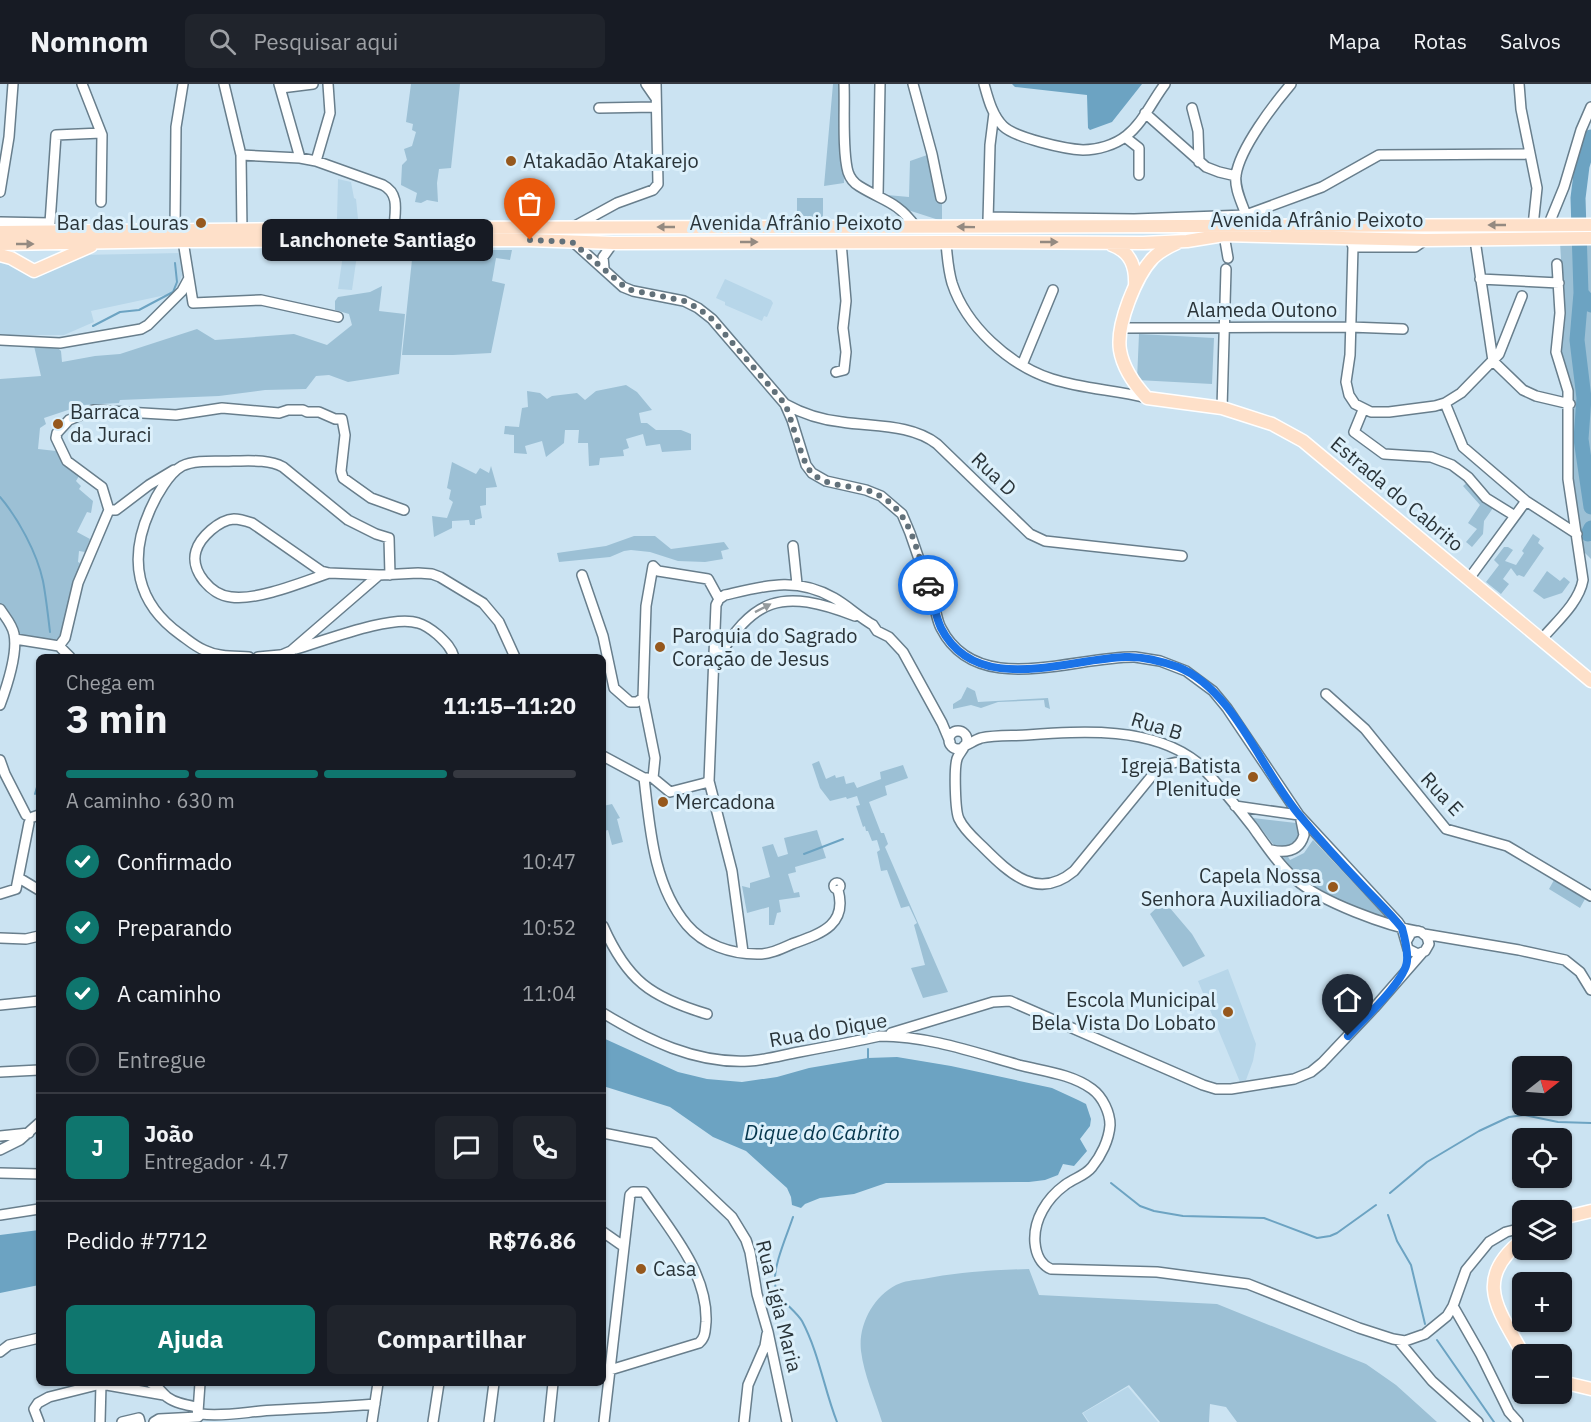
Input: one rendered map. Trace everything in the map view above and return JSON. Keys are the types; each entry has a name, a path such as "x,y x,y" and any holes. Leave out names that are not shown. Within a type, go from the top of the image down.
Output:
{"main road":[{"name":"Avenida Afrânio Peixoto","path":"0,244 105,242 242,231 394,228 915,226 988,222 1142,227 1591,225"},
{"name":"Avenida Afrânio Peixoto","path":"0,232 47,227 179,236 613,243 946,242 1143,245 1224,235 1352,243 1591,238"},
{"path":"47,227 53,257 48,265"},
{"path":"1142,227 1143,245 1152,260"},
{"path":"1148,398 1137,387 1123,360 1119,340 1121,328 1135,287 1152,260 1166,249 1187,241"},
{"path":"0,255 34,271 81,249 105,242"},
{"path":"1107,243 1122,248 1129,255 1135,275 1135,287"},
{"path":"1129,255 1143,245"},
{"name":"Estrada do Cabrito","path":"1148,398 1222,408 1272,424 1303,441 1591,681"},
{"path":"1572,1216 1591,1211"},
{"path":"1512,1250 1503,1259 1496,1273 1493,1288 1497,1305 1518,1344"},
{"path":"1572,1384 1591,1389"}],"street":[{"path":"0,192 9,137 13,84"},
{"path":"82,84 101,134 100,202"},
{"path":"183,84 176,127 179,236 189,278 191,301 196,304 261,300 338,317"},
{"path":"224,84 241,155 242,231"},
{"path":"300,158 280,86 313,84"},
{"path":"316,161 330,113 328,84"},
{"path":"646,84 655,97"},
{"path":"656,84 659,182 653,190 617,203 572,228 570,236 572,242 627,289 684,301 706,313 727,334 785,404 806,465 812,473 831,483 861,488 876,494 887,500 902,514 940,628 959,652 972,661 998,669 1123,657 1152,659 1179,668 1198,678 1220,699 1299,815 1402,928 1407,944 1414,953 1424,952"},
{"path":"844,84 846,154 849,175 858,185 906,214 915,226"},
{"path":"878,195 880,84"},
{"path":"984,84 994,113 1004,127 1015,134 1080,150 1094,149 1125,137 1138,125 1165,84"},
{"path":"1258,226 1246,215 1236,184 1236,176 1239,164 1252,139 1266,116 1291,84"},
{"path":"1519,84 1520,107 1538,191 1533,226"},
{"path":"913,85 932,153 941,198"},
{"path":"599,108 655,107"},
{"path":"1552,226 1581,130 1591,107"},
{"path":"1192,108 1198,131 1199,162"},
{"path":"994,113 990,145 988,222 1246,215 1322,188 1379,155 1529,154"},
{"path":"1145,113 1199,162 1216,171 1236,176"},
{"path":"0,222 47,227 56,135 101,134"},
{"path":"1125,137 1139,148 1140,175"},
{"path":"241,155 316,161 383,185 391,190 395,199 394,228"},
{"path":"1224,235 1228,258"},
{"path":"1475,240 1492,361 1523,390 1570,404"},
{"path":"836,372 844,370 846,352 843,328 846,301 841,242"},
{"name":"Estrada do Cabrito","path":"946,242 947,263 963,307 982,333 1001,350 1022,365 1053,380 1148,398"},
{"path":"604,268 603,256 613,243"},
{"path":"1352,243 1350,355 1346,382 1349,395 1363,410 1378,413 1445,403 1461,393 1498,354 1522,296"},
{"path":"1541,640 1581,590 1582,567 1569,479 1570,404 1567,385 1556,352 1560,313 1557,264"},
{"path":"1222,408 1227,269"},
{"path":"0,340 60,343 141,328 148,325 182,291 189,278"},
{"path":"1480,279 1559,283"},
{"path":"1022,365 1053,290"},
{"name":"Alameda Outono","path":"1121,328 1350,327 1403,329"},
{"path":"1445,403 1463,447 1526,501 1577,534"},
{"name":"Rua D","path":"785,404 824,419 904,430 924,436 937,444 1036,538 1045,541 1182,556"},
{"path":"59,646 65,638 78,583 109,510 102,487 67,461 56,438 57,433 69,420 93,411 176,415 222,408 279,413 288,410 319,412 342,419 345,435 341,471 343,478 370,498 404,510"},
{"path":"1363,410 1354,432 1384,454 1431,457 1452,465 1468,477 1486,498 1515,516"},
{"path":"109,510 116,510 149,485 181,466 200,462 270,462 283,467 348,520 389,538 390,575"},
{"path":"181,466 161,489 146,519 138,564 140,585 148,601 163,621 204,651 217,654"},
{"path":"1468,580 1526,501"},
{"path":"329,573 273,592 231,598 216,592 204,582 197,568 196,549 213,530 224,522 242,520 252,523 317,569 329,573 432,574 483,603 495,615 514,654"},
{"path":"794,546 797,584"},
{"path":"719,599 710,580 658,571 653,566 647,588 643,698 655,758 648,778 654,853 670,899 687,925 702,940 716,946 758,955 818,934 829,927 838,915 841,901 838,890"},
{"path":"291,651 379,575"},
{"path":"582,575 603,636 614,688 630,702 637,702 643,698"},
{"path":"742,952 734,882 709,781 716,605 725,595 764,586 797,584 833,597 889,637 903,652 942,723 950,743 956,760 956,808 960,822 1000,864 1021,879 1039,884 1060,880 1074,871 1161,767 1168,763 1182,762 1204,770"},
{"path":"816,604 820,591"},
{"path":"713,668 733,633 761,607 798,600 865,620"},
{"path":"0,609 11,625 15,639 7,686 0,705"},
{"path":"284,654 384,624 411,621 430,628 448,645 452,654"},
{"path":"15,639 59,646 67,654"},
{"name":"Rua E","path":"1326,694 1365,729 1446,829 1507,846 1591,896"},
{"path":"942,723 980,738"},
{"path":"950,743 952,734 960,732"},
{"path":"956,760 964,747 966,737 960,732"},
{"name":"Rua B","path":"964,747 980,738 1072,732 1117,733 1179,750 1192,758 1204,770 1292,875 1313,892 1350,909 1402,928 1421,932"},
{"path":"950,743 956,749 964,747"},
{"path":"606,757 648,778 670,792 709,781"},
{"path":"0,760 5,774 32,818 16,889 0,894"},
{"path":"1279,812 1288,807 1287,799"},
{"path":"1235,806 1299,815"},
{"path":"1271,850 1287,852 1300,844 1304,828 1299,815"},
{"path":"19,878 36,888"},
{"path":"606,932 618,956 636,980 670,1001 707,1014"},
{"path":"1421,932 1428,940 1424,952"},
{"path":"1403,974 1407,961 1409,936 1421,932 1565,960 1580,972 1591,990"},
{"path":"0,938 26,939 36,937"},
{"path":"880,1036 993,1002 1010,1001 1216,1089 1231,1089 1294,1079 1311,1072 1322,1063 1424,952 1449,939"},
{"path":"0,1005 36,1001"},
{"name":"Rua do Dique","path":"606,1015 663,1045 715,1059 761,1060 880,1036 913,1037 1078,1082 1098,1095 1106,1109 1110,1125 1105,1145 1091,1168 1059,1190 1041,1213 1036,1228 1035,1242 1038,1255 1046,1267 1058,1271 1157,1272 1248,1284 1359,1328 1398,1340"},
{"path":"932,1041 933,1021"},
{"path":"0,1072 36,1070"},
{"path":"0,1150 11,1146 36,1126"},
{"path":"0,1136 29,1133"},
{"name":"Rua Lígia Maria","path":"606,1134 654,1143 732,1217 747,1244 787,1422"},
{"path":"0,1173 36,1174"},
{"path":"604,1422 630,1196 635,1191 644,1192 689,1261 702,1289 706,1316 705,1336 699,1343 610,1370"},
{"path":"0,1215 36,1209"},
{"path":"1398,1340 1409,1340 1425,1334 1447,1316 1453,1306 1463,1275 1479,1252 1489,1242 1512,1230"},
{"path":"606,1234 623,1246"},
{"path":"1453,1306 1481,1355 1509,1413 1518,1422"},
{"path":"744,1422 748,1384 765,1346 768,1332"},
{"path":"0,1352 9,1345 36,1339"},
{"path":"1398,1340 1432,1381 1478,1422"},
{"path":"39,1422 34,1409 38,1403 49,1397 93,1386"},
{"path":"100,1422 101,1386"},
{"path":"112,1386 164,1395"},
{"path":"157,1386 173,1401 197,1407 198,1417"},
{"path":"198,1417 200,1386"},
{"path":"372,1422 378,1386"},
{"path":"433,1422 439,1386"},
{"path":"489,1422 494,1386"},
{"path":"549,1422 553,1386"},
{"path":"153,1422 159,1419 198,1417 201,1414 218,1419 277,1410 375,1404"},
{"path":"122,1422 139,1418 140,1422"}],"shaded area":[{"path":"411,84 460,84 451,168 439,169 438,202 427,200 421,203 415,202 417,193 401,185 402,165 407,160 404,149 412,146 416,132 412,130 413,124 406,122"},
{"path":"833,84 841,84 844,183 824,186"},
{"path":"930,154 942,197 942,221 883,202 887,195 909,197 910,161"},
{"path":"338,179 351,182 358,219 337,219"},
{"path":"797,198 823,198 823,217 797,219"},
{"path":"1560,242 1591,243 1591,559 1583,551 1572,480 1573,400 1557,354 1564,309"},
{"path":"344,248 358,248 352,290 338,289"},
{"path":"413,250 512,250 510,260 496,258 492,281 505,284 491,353 402,355"},
{"path":"181,253 184,270 175,293 91,311 94,322 64,335 0,335 0,263 10,263 30,275 80,255"},
{"path":"725,279 771,300 773,303 767,317 764,316 762,321 725,305 725,302 716,298"},
{"path":"382,286 379,311 405,314 399,374 348,382 329,375 316,376 306,389 265,390 219,396 120,400 119,403 83,405 44,418 46,424 40,428 38,449 56,451 69,468 79,476 76,481 81,486 79,489 93,501 91,513 87,512 77,532 90,539 85,552 79,551 78,562 80,563 60,637 55,640 20,635 8,612 0,604 0,379 41,376 34,346 56,346 61,351 62,362 120,354 197,329 215,340 294,334 327,345 352,325 349,314 335,310 335,301 338,297 370,292"},
{"path":"1139,334 1214,338 1212,384 1137,380"},
{"path":"626,385 637,392 652,410 639,413 641,423 647,423 656,430 681,430 691,434 691,450 662,452 660,444 646,446 643,434 626,439 629,448 623,450 624,456 600,458 599,465 589,466 588,443 578,443 579,430 565,430 564,443 546,457 542,441 525,446 527,454 514,453 514,435 504,434 505,426 519,427 522,408 528,407 527,391 540,393 547,399 552,396 577,393 585,400 596,391"},
{"path":"452,462 476,474 480,468 489,473 491,466 497,487 486,488 486,505 480,506 482,518 475,520 475,525 470,525 469,520 452,521 452,528 434,537 432,516 447,518 453,502 449,499 451,490 447,488"},
{"path":"1469,481 1495,505 1484,521 1483,534 1472,547 1466,542 1477,529 1468,523 1480,505 1463,486"},
{"path":"1533,534 1540,539 1538,543 1544,548 1524,577 1517,576 1511,568 1503,579 1509,584 1501,594 1486,582 1499,565 1494,560 1504,547 1508,547 1513,550 1505,561 1516,565"},
{"path":"634,536 655,536 671,549 724,542 729,549 721,551 723,559 705,562 678,561 650,552 631,550 610,557 559,562 557,553 606,546"},
{"path":"1547,571 1560,581 1564,577 1570,582 1562,593 1544,599 1533,591"},
{"path":"967,687 975,691 978,702 1048,698 1050,709 1045,707 1044,700 998,702 981,708 971,705 953,709 953,704 961,699"},
{"path":"819,761 826,779 835,775 836,778 844,776 846,784 854,782 857,788 881,779 880,772 903,765 908,778 885,786 887,795 869,802 881,833 884,833 888,844 885,847 948,992 923,998 911,968 925,965 914,925 917,923 909,906 901,908 887,870 881,871 877,840 872,841 865,826 863,827 856,806 860,805 857,796 830,801 820,788 812,764"},
{"path":"612,804 620,818 617,819 623,842 612,845 608,830 606,831 606,805"},
{"path":"1253,818 1296,823 1298,836 1291,844 1282,847 1290,860 1304,853 1313,840 1386,917 1351,906 1302,877 1293,870"},
{"path":"817,830 826,858 795,867 796,872 788,874 794,893 799,892 800,897 779,900 781,912 777,913 774,925 769,925 769,907 747,913 742,886 750,888 750,883 770,877 762,847 773,844 778,857 788,854 784,838"},
{"path":"1554,880 1585,899 1580,908 1549,889"},
{"path":"1164,901 1192,934 1205,956 1183,967 1150,914"},
{"name":"Escola Municipal Bela Vista Do Lobato","path":"1228,969 1256,1044 1246,1080 1240,1082 1198,981"},
{"path":"1029,1269 1039,1295 1217,1304 1366,1364 1396,1385 1437,1422 1237,1422 1226,1407 1210,1404 1209,1422 1160,1422 1129,1385 1082,1413 1088,1422 882,1422 861,1351 865,1322 880,1297 896,1285 909,1281 962,1273"},
{"path":"1128,1387 1158,1422 1089,1422 1083,1413"}],"water":[{"path":"1012,84 1142,84 1112,122 1090,130 1088,128 1087,95 1015,87"},
{"name":"Dique do Cabrito","path":"606,1039 678,1072 707,1079 742,1082 868,1058 897,1057 1052,1088 1086,1104 1091,1119 1090,1126 1080,1139 1087,1151 1074,1166 1063,1164 1058,1175 1045,1180 886,1183 854,1194 820,1198 801,1208 792,1205 787,1188 746,1151 713,1137 670,1107 606,1087"},
{"path":"36,1230 36,1286 0,1293 0,1235"}],"waterway":[{"path":"1591,137 1582,166 1578,198 1581,293 1591,305"},
{"path":"93,326 120,312 139,310 173,292 177,282 175,263"},
{"path":"1581,293 1577,340 1584,398 1581,439 1591,507"},
{"path":"0,497 20,525 32,548 43,581 50,632"},
{"path":"1588,534 1591,528"},
{"path":"804,854 843,839"},
{"path":"868,1049 868,1058"},
{"path":"1390,1193 1427,1162 1479,1131 1509,1117 1524,1115 1558,1122 1591,1123"},
{"path":"1111,1183 1140,1206 1154,1211 1183,1216 1264,1218 1317,1238 1337,1233 1376,1205"},
{"path":"1388,1215 1397,1241 1411,1265 1425,1324"},
{"path":"793,1217 778,1260 775,1277 776,1290 799,1316 808,1333 837,1422"},
{"path":"1437,1340 1494,1422"}],"way so far":[{"path":"530,240 572,242 627,289 684,301 706,313 731,339 785,404 808,470 820,479 831,483 871,491 887,500 902,514 928,585"}],"place":[{"name":"Atakadão Atakarejo","path":"511,161"},
{"name":"Bar das Louras","path":"201,223"},
{"name":"Lanchonete Santiago","path":"530,240"},
{"name":"Barraca da Juraci","path":"58,424"},
{"name":"Paroquia do Sagrado Coração de Jesus","path":"660,647"},
{"name":"Igreja Batista Plenitude","path":"1253,777"},
{"name":"Mercadona","path":"663,802"},
{"name":"Capela Nossa Senhora Auxiliadora","path":"1333,887"},
{"name":"Escola Municipal Bela Vista Do Lobato","path":"1228,1012"},
{"name":"Casa","path":"641,1269"}],"route":[{"path":"928,585 940,628 959,652 981,665 1008,670 1123,657 1152,659 1191,673 1220,699 1299,815 1402,928 1407,958 1403,974 1348,1036"}]}
